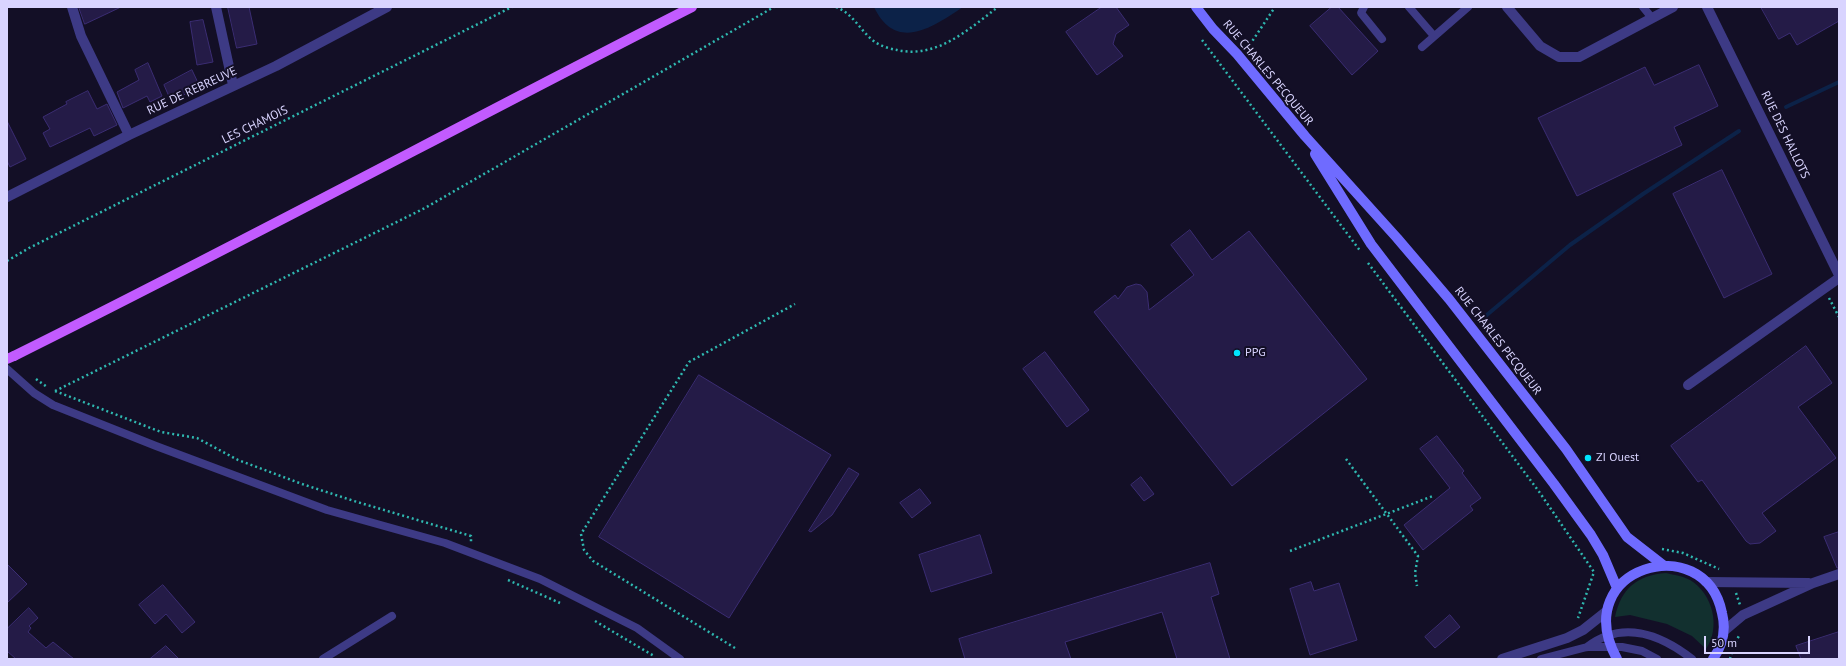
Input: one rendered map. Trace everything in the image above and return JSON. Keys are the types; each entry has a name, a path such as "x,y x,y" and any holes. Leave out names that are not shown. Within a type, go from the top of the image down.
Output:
{"main road":[{"path":"11,358 243,240 692,7"},
{"name":"RUE CHARLES PECQUEUR","path":"1196,7 1213,29 1237,54 1305,136 1398,238 1449,299 1566,449 1627,538 1663,565"},
{"name":"RUE CHARLES PECQUEUR","path":"1305,136 1371,244 1550,478 1592,536 1603,554 1617,588"},
{"path":"1617,659 1606,635 1607,610 1617,588 1636,573 1649,567 1663,565 1679,567 1693,572 1706,582 1715,593 1721,606 1724,631 1720,646 1714,659"}],"street":[{"path":"72,7 81,36 129,135"},
{"path":"216,7 233,85"},
{"name":"RUE DE REBREUVE","path":"7,197 129,135 276,66 387,7"},
{"path":"1507,7 1540,46 1559,57 1579,57 1673,7"},
{"name":"RUE DES HALLOTS","path":"1707,7 1839,276"},
{"path":"1688,386 1839,276"},
{"path":"1724,631 1743,615 1812,583 1839,574"},
{"path":"1706,582 1812,583"},
{"path":"1502,659 1567,638 1584,630 1607,610"}],"lane":[{"path":"1364,7 1362,13 1382,39"},
{"path":"1409,7 1434,36"},
{"path":"1422,47 1468,7"},
{"path":"1643,7 1652,18"},
{"path":"7,369 34,393 54,405 156,446 327,510 445,543 540,579 637,628 680,659"},
{"path":"323,659 392,616"},
{"path":"1587,647 1597,639 1606,635 1627,632 1643,634 1661,640 1681,650 1692,659"},
{"path":"1541,659 1587,647 1622,647 1642,651 1657,659"}],"path":[{"name":"LES CHAMOIS","path":"7,261 29,248 512,7"},
{"path":"55,391 425,208 774,7"},
{"path":"836,7 847,12 874,41 888,48 906,52 919,52 951,41 998,7"},
{"path":"1237,54 1251,43 1275,7"},
{"path":"1202,40 1535,487 1594,572 1577,622 1584,630"},
{"path":"1824,288 1839,317"},
{"path":"735,648 593,561 584,550 581,534 689,362 795,304"},
{"path":"1346,459 1418,556 1415,573 1417,586"},
{"path":"1290,551 1433,496"},
{"path":"1730,659 1732,649 1740,633 1744,630"}],"green space":[{"path":"1666,573 1690,580 1698,586 1709,602 1714,621 1711,640 1706,649 1692,636 1667,624 1630,615 1615,617 1621,599 1632,585 1647,577"}],"water":[{"path":"874,7 963,7 940,22 927,28 916,32 904,32 893,29 883,21"}],"building":[{"path":"79,7 121,7 85,24"},
{"path":"228,7 249,7 257,44 237,48"},
{"path":"1102,7 1116,7 1129,25 1116,34 1113,44 1123,56 1097,75 1066,32"},
{"path":"1332,7 1338,7 1378,51 1352,75 1310,26"},
{"path":"1761,7 1839,7 1839,21 1797,45 1790,33 1779,39"},
{"path":"203,20 213,62 197,65 190,22"},
{"path":"148,63 162,96 150,102 147,96 123,108 117,92 139,80 135,70"},
{"path":"1699,65 1718,106 1674,127 1682,145 1577,196 1538,118 1645,67 1654,85"},
{"path":"192,70 200,87 171,101 164,85"},
{"path":"88,91 97,109 107,104 117,125 94,136 90,128 50,147 43,133 50,129 43,117 67,104 66,102"},
{"path":"7,121 26,159 10,167 7,161"},
{"path":"1722,170 1772,274 1724,298 1673,194"},
{"name":"PPG","path":"1190,230 1212,260 1249,231 1367,379 1232,486 1094,312 1115,295 1118,299 1127,287 1136,284 1141,285 1147,292 1149,310 1194,275 1171,245"},
{"path":"1806,346 1832,383 1798,407 1836,458 1762,513 1776,531 1760,543 1750,544 1746,541 1702,480 1698,482 1671,446"},
{"path":"1045,352 1089,410 1067,427 1023,369"},
{"path":"699,375 831,455 729,618 599,537"},
{"path":"1437,436 1464,471 1462,473 1481,498 1470,506 1473,510 1423,550 1404,525 1450,488 1420,449"},
{"path":"849,468 859,474 832,515 811,532 809,531"},
{"path":"1141,477 1154,494 1144,501 1131,485"},
{"path":"920,489 931,503 912,518 900,503"},
{"path":"1839,532 1839,568 1837,568 1824,537"},
{"path":"980,535 992,573 931,592 919,555"},
{"path":"1210,563 1219,594 1211,597 1230,659 1177,659 1162,612 1065,642 1071,659 965,659 959,639"},
{"path":"7,564 27,584 7,603"},
{"path":"1311,582 1314,591 1339,583 1357,640 1310,655 1290,589"},
{"path":"163,585 195,622 182,633 166,614 155,624 139,605"},
{"path":"29,608 38,618 29,626 31,628 28,632 46,648 53,642 74,659 16,659 7,651 7,629"},
{"path":"1450,615 1460,627 1435,648 1425,637"},
{"path":"1839,632 1839,659 1801,659 1796,646"},
{"path":"166,646 179,659 150,659"}],"waterway":[{"path":"1786,107 1839,82"},
{"path":"1482,319 1570,245 1643,194 1739,131"}],"place":[{"name":"PPG","path":"1237,353"},
{"name":"ZI Ouest","path":"1588,458"}]}
